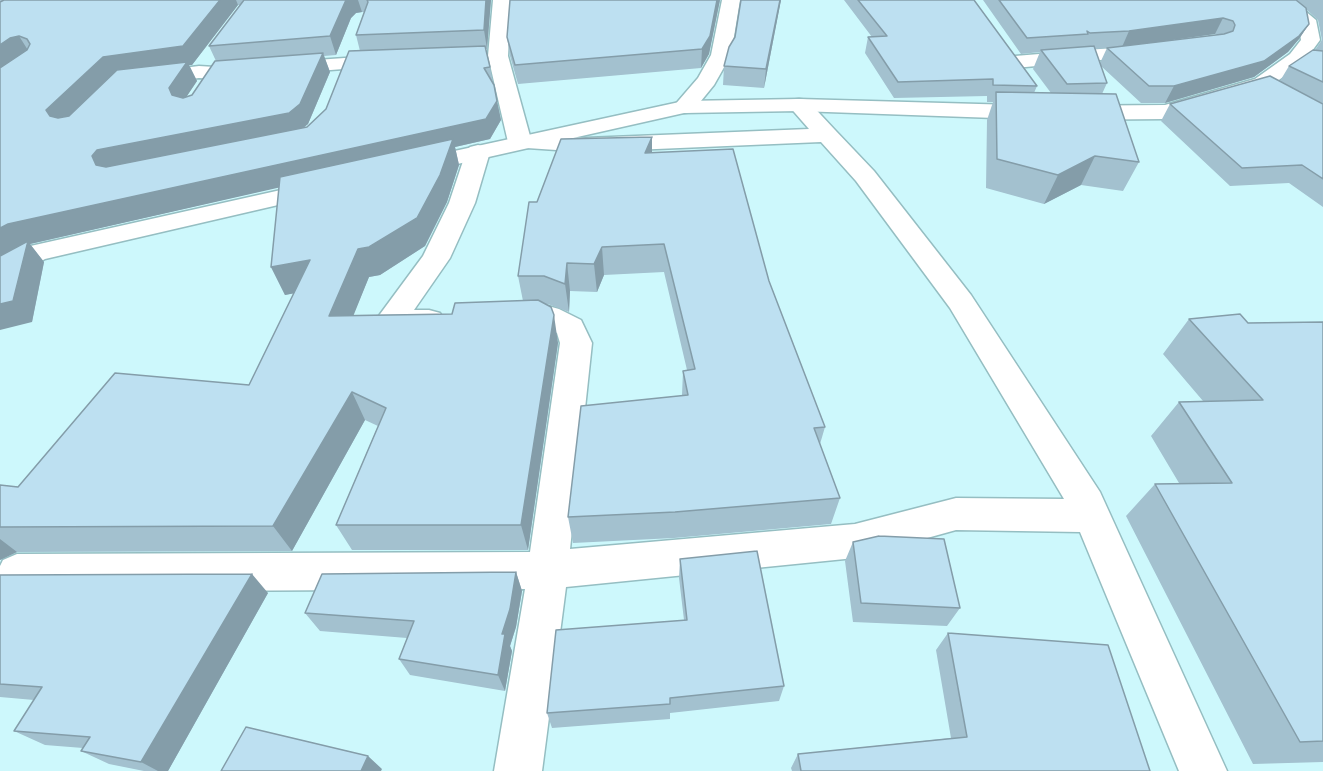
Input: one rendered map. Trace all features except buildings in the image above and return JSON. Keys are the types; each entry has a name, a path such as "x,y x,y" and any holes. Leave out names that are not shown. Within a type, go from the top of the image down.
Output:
{"street":[{"path":"501,0 498,56 520,142"},
{"path":"684,107 707,81 721,55 730,0"},
{"path":"396,171 684,107 1045,105 1166,112 1262,83 1297,58 1311,40 1307,20 1281,0"},
{"path":"338,84 354,41"},
{"path":"1003,44 1027,79"},
{"path":"1015,62 1122,55 1170,48"},
{"path":"474,57 498,56"},
{"path":"1297,58 1323,61"},
{"path":"132,80 347,62 405,60"},
{"path":"1262,83 1282,94"},
{"path":"799,105 865,176 961,302 1093,516 1203,771"},
{"path":"520,142 586,145 827,135"},
{"path":"478,152 462,203 436,258 390,321 548,316 570,327 576,343 548,570 518,771"},
{"path":"0,252 36,253 338,184"},
{"path":"0,273 36,253"},
{"path":"17,573 548,570 855,541 956,513 1093,516"}]}
